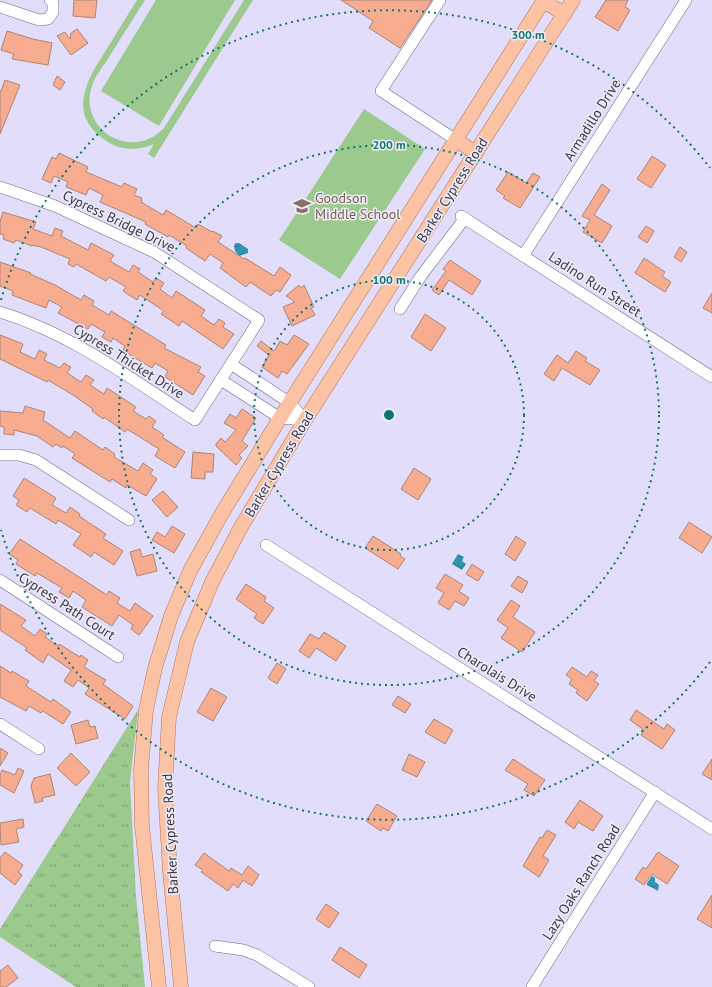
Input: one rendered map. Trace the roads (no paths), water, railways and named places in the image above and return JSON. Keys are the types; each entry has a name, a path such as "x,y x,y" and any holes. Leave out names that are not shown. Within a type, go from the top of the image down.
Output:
{"main road":[{"name":"Barker Cypress Road","path":"159,987 142,826 140,769 146,710 155,668 171,616 190,571 221,515 280,418 543,0"},
{"path":"543,0 564,14"},
{"name":"Barker Cypress Road","path":"181,987 170,872 165,788 170,717 187,642 212,582 241,527 305,420 574,0"},
{"path":"456,140 476,153"}],"street":[{"path":"0,7 40,20 48,19 53,12 53,3 50,0"},
{"path":"440,0 381,90 456,140"},
{"name":"Armadillo Drive","path":"523,256 686,0"},
{"name":"Cypress Bridge Drive","path":"0,187 54,206 154,252 259,320 231,364"},
{"name":"Ladino Run Street","path":"400,309 421,276 463,217 712,377"},
{"name":"Cypress Thicket Drive","path":"0,312 56,334 103,360 195,420 222,380"},
{"path":"231,364 290,403 305,420 280,418 222,380 231,364"},
{"path":"0,455 19,455 36,460 129,520"},
{"name":"Charolais Drive","path":"266,545 712,829"},
{"name":"Cypress Path Court","path":"0,580 118,658"},
{"path":"0,724 39,749"},
{"name":"Lazy Oaks Ranch Road","path":"532,987 655,792"},
{"path":"215,946 243,950 257,955 309,987"}],"water":[{"path":"239,243 248,249 248,253 239,256 235,251 234,245"},
{"path":"458,554 464,557 462,561 466,564 462,570 452,564"},
{"path":"652,876 655,878 655,882 659,885 658,891 647,885"}],"place":[{"name":"Goodson Middle School","path":"302,206"}]}
